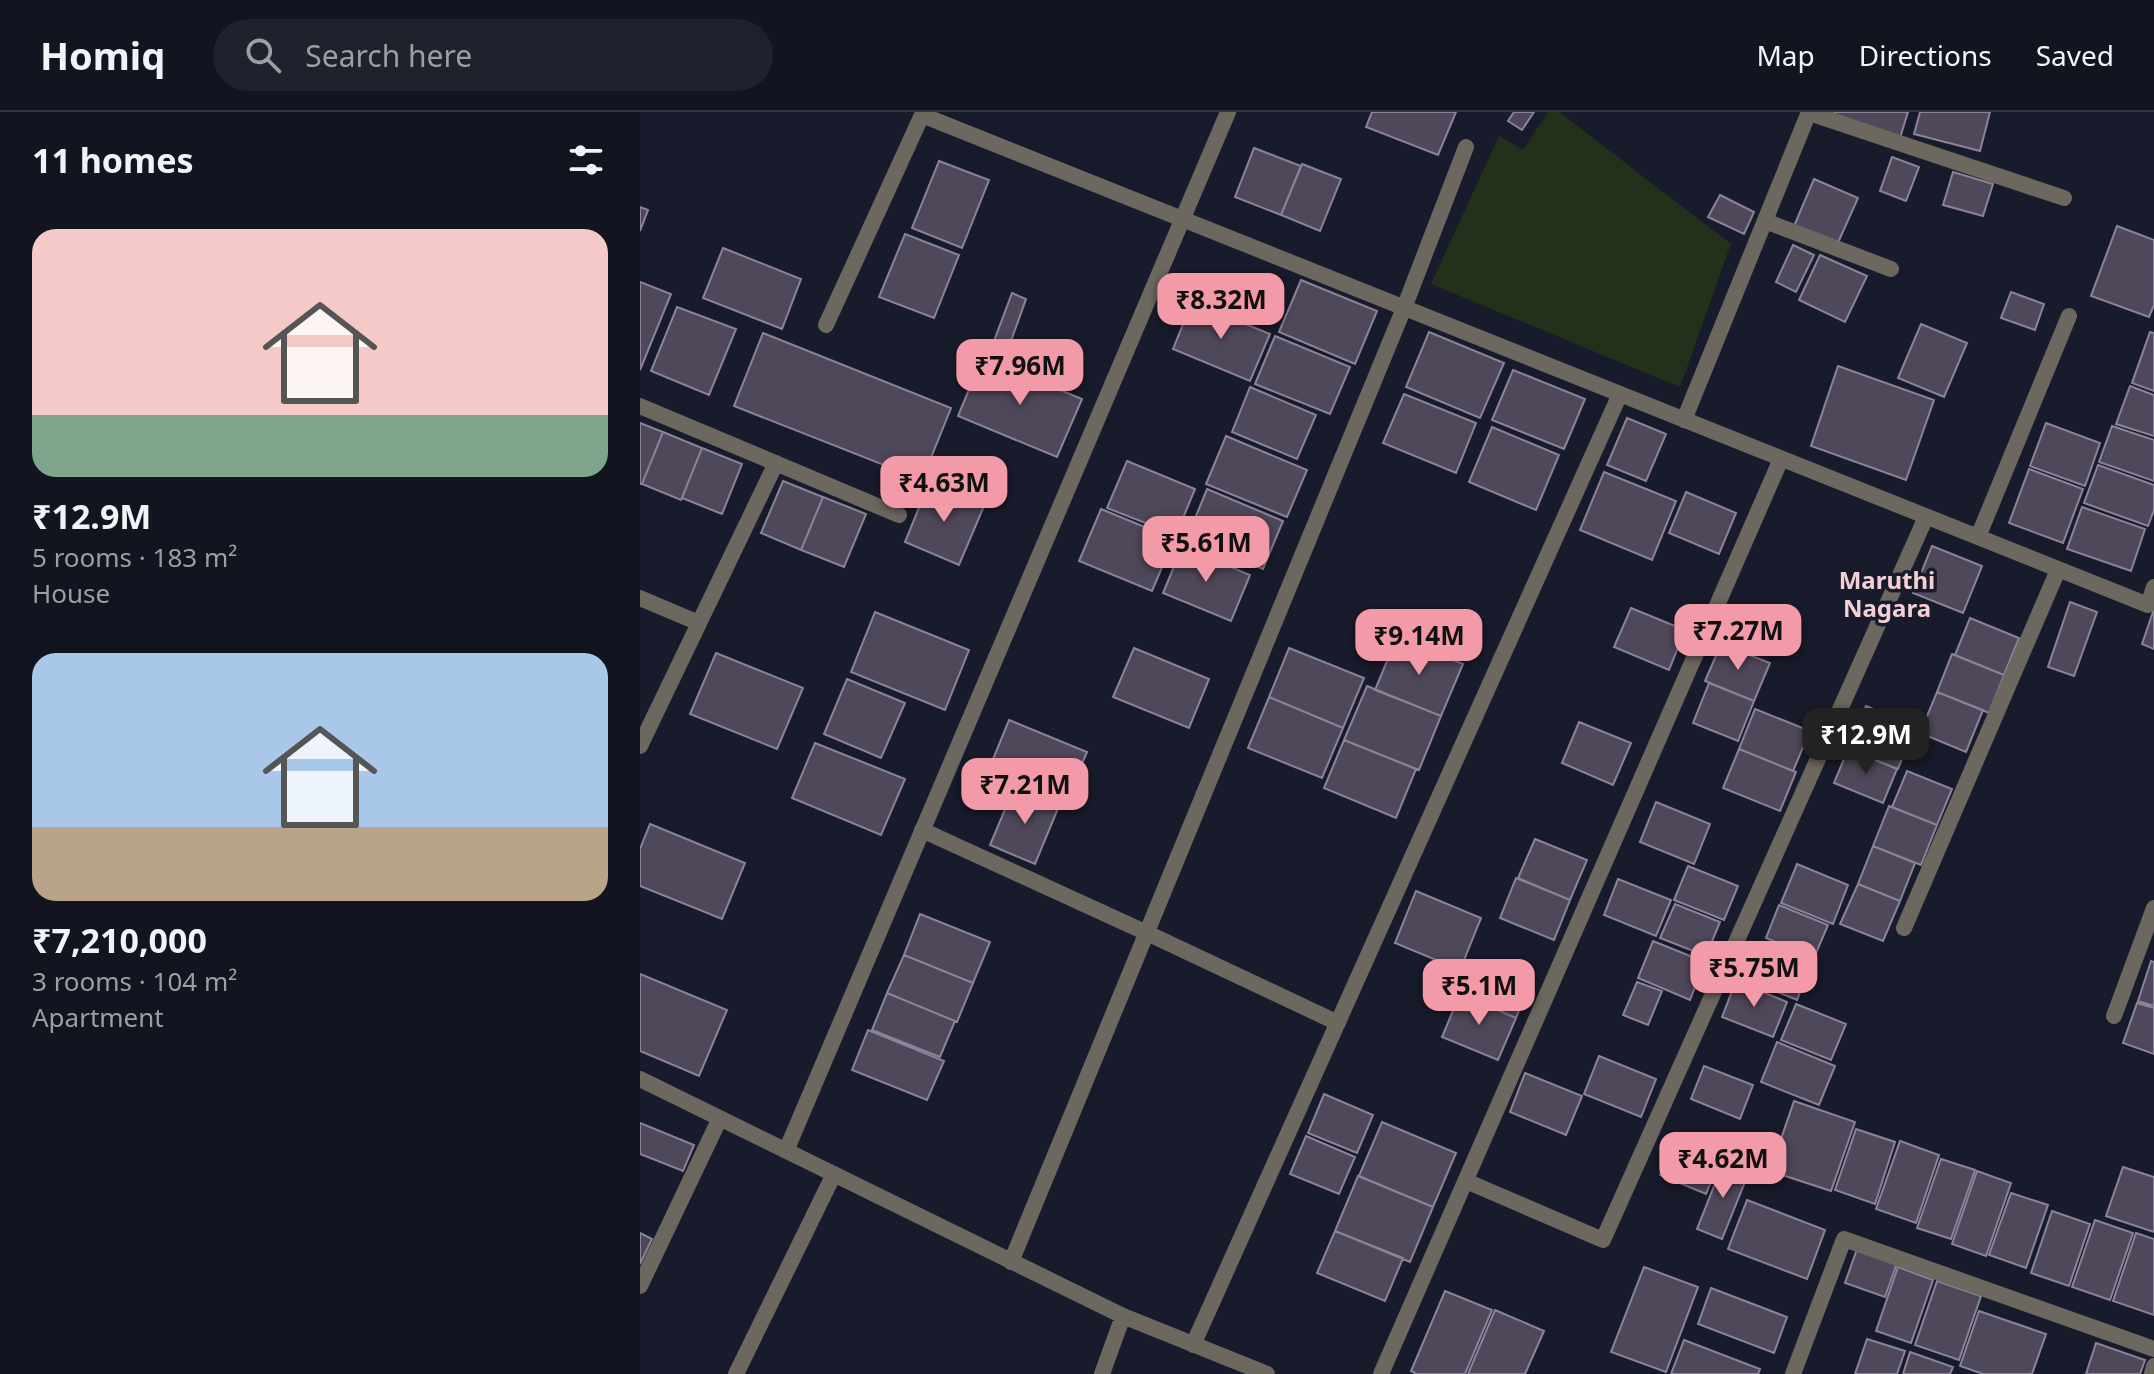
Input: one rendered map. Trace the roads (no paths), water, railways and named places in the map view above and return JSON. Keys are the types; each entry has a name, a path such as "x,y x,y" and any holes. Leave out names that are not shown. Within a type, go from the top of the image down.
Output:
{"street":[{"path":"786,1151 1228,112"},
{"path":"1684,420 1809,112 2064,198"},
{"path":"826,325 922,115 2148,605 2154,587"},
{"path":"1011,1262 1404,308 1466,147"},
{"path":"1765,221 1891,269"},
{"path":"1978,537 2069,316"},
{"path":"1193,1345 1620,394"},
{"path":"640,406 899,515"},
{"path":"1381,1374 1781,459"},
{"path":"640,746 776,463"},
{"path":"1466,1181 1603,1240 1926,517"},
{"path":"1904,928 2058,570"},
{"path":"640,598 699,623"},
{"path":"922,830 1338,1023"},
{"path":"2114,1016 2154,908"},
{"path":"640,1079 1123,1316 1267,1374"},
{"path":"640,1286 720,1118"},
{"path":"736,1374 834,1174"},
{"path":"1793,1374 1844,1239 2154,1349"},
{"path":"1102,1374 1123,1316"},
{"path":"2152,1374 2154,1366"}],"district":[{"name":"Maruthi Nagara","path":"1887,595"}]}
